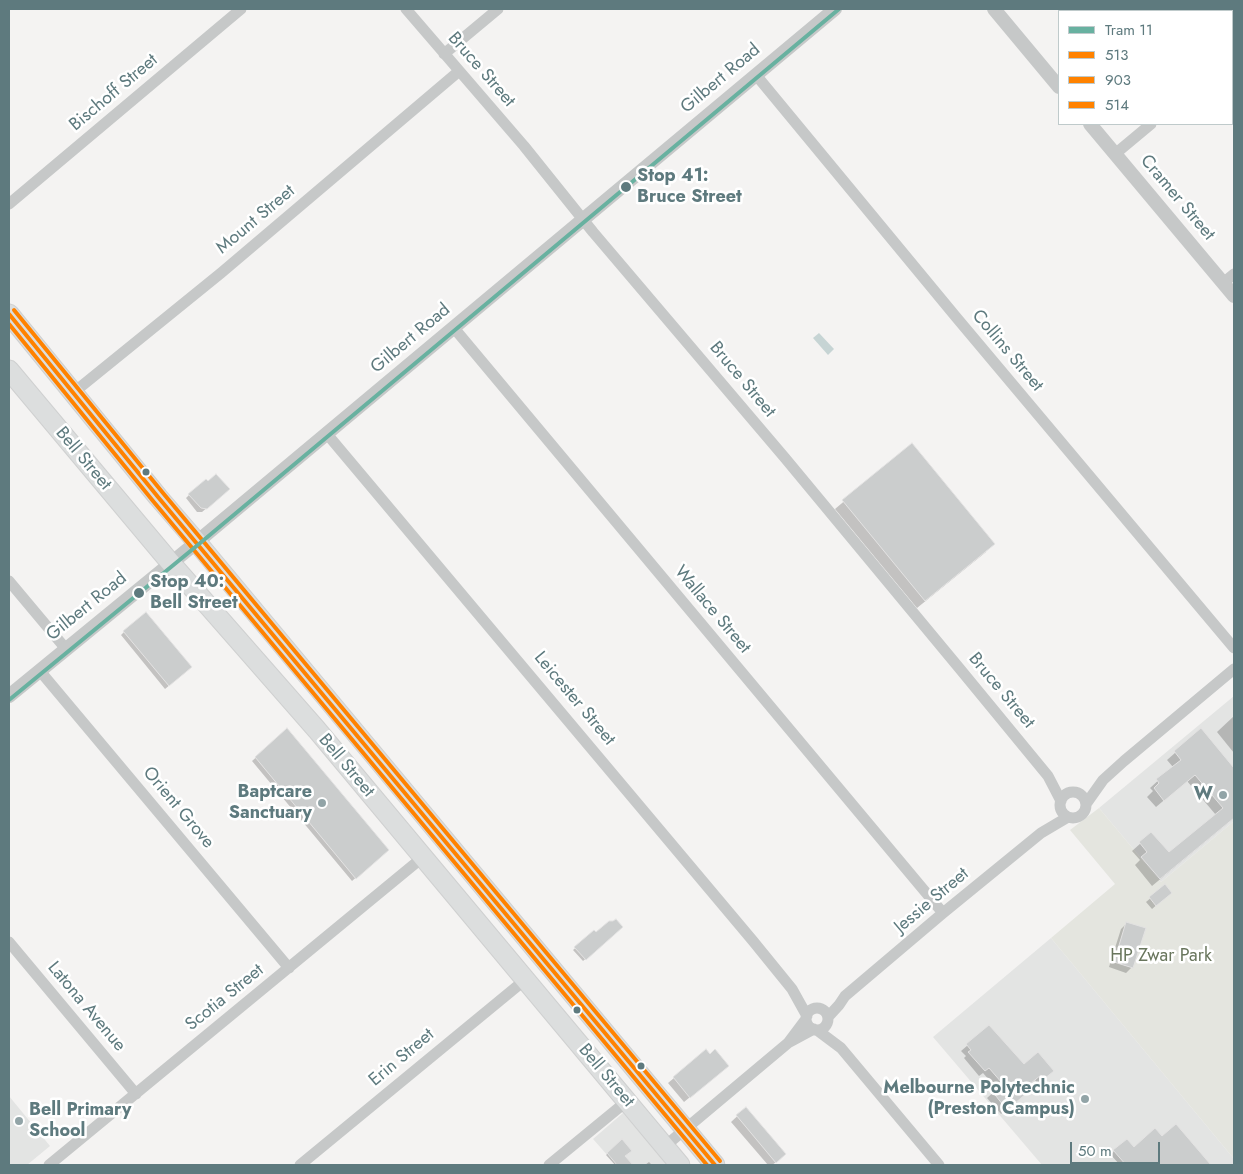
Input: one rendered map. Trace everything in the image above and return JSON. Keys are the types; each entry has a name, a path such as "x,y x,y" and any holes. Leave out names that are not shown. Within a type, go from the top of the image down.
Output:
{"highway":[{"name":"Bell Street","path":"9,314 158,497 716,1165"},
{"name":"Bell Street","path":"9,370 171,563 317,730 680,1165"}],"street":[{"name":"Bischoff Street","path":"9,204 241,9"},
{"name":"Bruce Street","path":"406,9 458,72 524,146 1048,776 1061,804"},
{"path":"444,54 498,9"},
{"name":"Gilbert Road","path":"9,696 327,434 835,9"},
{"path":"994,9 1058,86"},
{"name":"Mount Street","path":"73,393 221,273 458,72"},
{"name":"Collins Street","path":"756,75 1234,648"},
{"name":"Cramer Street","path":"1091,125 1115,154 1229,278 1234,296"},
{"path":"1115,154 1150,125"},
{"name":"Wallace Street","path":"454,328 943,914"},
{"name":"Leicester Street","path":"327,434 747,933 812,1013"},
{"path":"9,581 66,649"},
{"path":"1103,780 1065,795 1061,804 1063,813 1068,817 1077,818 1082,815 1086,804 1103,780 1234,668"},
{"name":"Orient Grove","path":"40,671 289,968"},
{"name":"Bruce Street","path":"1048,776 1074,792"},
{"path":"1074,792 1083,797 1086,804"},
{"name":"Jessie Street","path":"1041,833 1061,804"},
{"name":"Jessie Street","path":"664,1147 788,1043 812,1013 845,996 1041,833 1068,817"},
{"name":"Scotia Street","path":"49,1165 422,857"},
{"name":"Latona Avenue","path":"9,942 136,1094"},
{"name":"Erin Street","path":"300,1165 526,979"},
{"name":"Jessie Street","path":"828,1019 845,996"},
{"path":"841,1048 825,1012 812,1013 809,1026 841,1048 938,1165"},
{"path":"816,1030 824,1028 828,1019"},
{"name":"Jessie Street","path":"788,1043 816,1030"},
{"path":"550,1165 627,1102"}],"shaded area":[{"path":"819,333 834,349 828,355 813,338"},
{"path":"1234,696 1234,821 1161,882 1099,808"},
{"name":"Melbourne Polytechnic (Preston Campus)","path":"1051,938 1234,1159 1234,1165 1042,1165 933,1037"},
{"name":"Bell Primary School","path":"9,1096 50,1146 27,1165 9,1165"},
{"path":"623,1113 668,1165 616,1165 593,1139"}],"green space":[{"name":"HP Zwar Park","path":"1099,808 1161,882 1234,821 1234,1159 1051,938 1115,884 1070,830"}],"building":[{"path":"912,443 995,544 925,601 842,500"},
{"path":"216,474 230,489 207,509 201,508 188,494 206,479 208,481"},
{"path":"146,612 192,667 169,686 123,631"},
{"name":"Baptcare Sanctuary","path":"287,728 389,850 356,879 255,757"},
{"name":"W","path":"1201,728 1234,768 1234,818 1160,879 1141,857 1147,852 1139,842 1151,832 1169,852 1223,808 1195,775 1164,801 1154,788 1159,783 1156,779 1181,760 1174,751"},
{"path":"1165,884 1172,893 1156,906 1149,897"},
{"path":"616,919 623,927 586,960 574,947 594,930 596,932 609,921"},
{"path":"1126,922 1146,928 1133,968 1114,962"},
{"path":"989,1025 1024,1064 1038,1052 1054,1071 1044,1079 1041,1075 1025,1088 1028,1092 1007,1110 992,1091 1002,1083 989,1068 985,1071 968,1052 971,1050 966,1044"},
{"path":"706,1049 710,1054 715,1049 729,1066 690,1098 673,1077"},
{"path":"746,1107 786,1154 776,1163 736,1115"},
{"path":"1176,1124 1211,1165 1126,1165 1113,1150 1127,1139 1134,1147 1155,1128 1162,1136"},
{"path":"622,1139 632,1151 625,1156 633,1165 617,1165 607,1153"}],"tram line":[{"name":"11","path":"9,700 199,544 839,9"}],"transit line":[{"name":"514","path":"14,310 163,493 720,1161"},
{"name":"513","path":"9,314 158,497 715,1165"},
{"name":"903","path":"9,324 153,501 707,1165"}],"place":[{"name":"Stop 41: Bruce Street","path":"626,187"},
{"name":"Stop 40: Bell Street","path":"139,593"},
{"name":"W","path":"1223,795"},
{"name":"Baptcare Sanctuary","path":"322,803"},
{"name":"Melbourne Polytechnic (Preston Campus)","path":"1085,1099"},
{"name":"Bell Primary School","path":"19,1121"}]}
